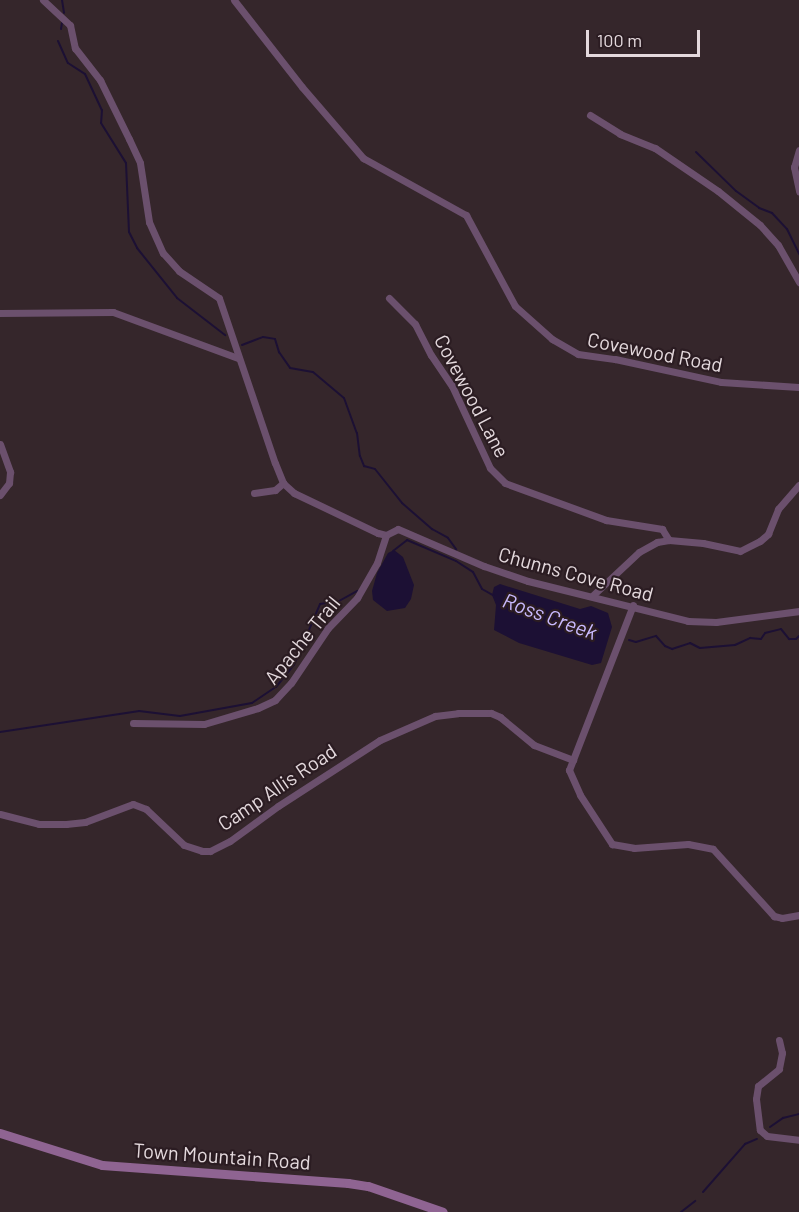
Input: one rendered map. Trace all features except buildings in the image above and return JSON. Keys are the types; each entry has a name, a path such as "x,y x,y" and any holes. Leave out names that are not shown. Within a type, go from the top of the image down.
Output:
{"main road":[{"name":"Town Mountain Road","path":"0,1133 102,1165 348,1183 368,1186 443,1212"}],"street":[{"path":"43,0 70,25 75,48 100,80 129,139 140,163 149,222 156,241 179,272 219,298 283,483 275,490 255,493"},
{"name":"Covewood Road","path":"234,0 302,87 363,158 466,215 515,306 552,339 578,354 590,357 615,359 721,382 799,387"},
{"path":"590,115 620,134 655,148 718,191 760,225 778,245 799,282"},
{"path":"799,150 794,167 799,191"},
{"name":"Covewood Lane","path":"389,298 415,324 432,356 453,386 489,468 505,483 606,520 662,529 669,540"},
{"path":"0,313 113,312 238,358"},
{"path":"0,444 10,472 9,483 0,495"},
{"name":"Chunns Cove Road","path":"283,483 304,500 366,529 386,535 398,529 500,572 592,596 702,622 799,610"},
{"path":"592,596 639,552 657,542 669,540 703,543 740,551 768,534 778,509 799,485"},
{"name":"Apache Trail","path":"133,723 204,724 258,708 275,700 296,676 328,628 357,598 377,563 386,535"},
{"path":"633,605 569,770 580,795 612,844 634,848 688,844 713,849 774,916 782,918 799,915"},
{"name":"Camp Allis Road","path":"0,814 39,824 66,824 85,822 133,804 146,809 184,845 210,851 230,841 287,800 380,740 435,716 458,713 491,713 500,717 534,745 573,760"},
{"path":"779,1040 782,1053 779,1069 758,1086 756,1099 760,1130 767,1136 799,1140"}],"water":[{"path":"394,550 403,557 414,585 411,599 405,608 387,611 373,600 372,591 377,573 388,553"},
{"path":"500,584 580,609 591,606 608,613 612,627 601,663 592,665 519,643 494,630 496,605 492,595 494,587"}],"waterway":[{"path":"62,0 64,13"},
{"path":"61,29 62,23"},
{"path":"58,41 68,63 85,74 102,110 101,123 126,163 129,232 137,248 177,298 225,335"},
{"path":"696,152 736,191 759,208 772,213 787,229 799,254"},
{"path":"242,345 263,337 275,339 279,352 290,368 313,372 344,398 357,433 360,456 364,466 375,469 402,503 432,529 448,538 456,549"},
{"path":"393,551 407,540 456,561 473,572 482,589 493,595"},
{"path":"0,732 139,711 180,716 252,703 276,687 294,665 320,604 339,601 357,591"},
{"name":"Ross Creek","path":"629,640 636,642 656,636 665,646 672,649 690,643 700,648 735,645 750,638 761,639 765,633 781,629 789,639 796,639 799,636"},
{"path":"770,1127 783,1118 799,1114"},
{"path":"703,1192 745,1144 757,1139"},
{"path":"681,1212 695,1201"}]}
